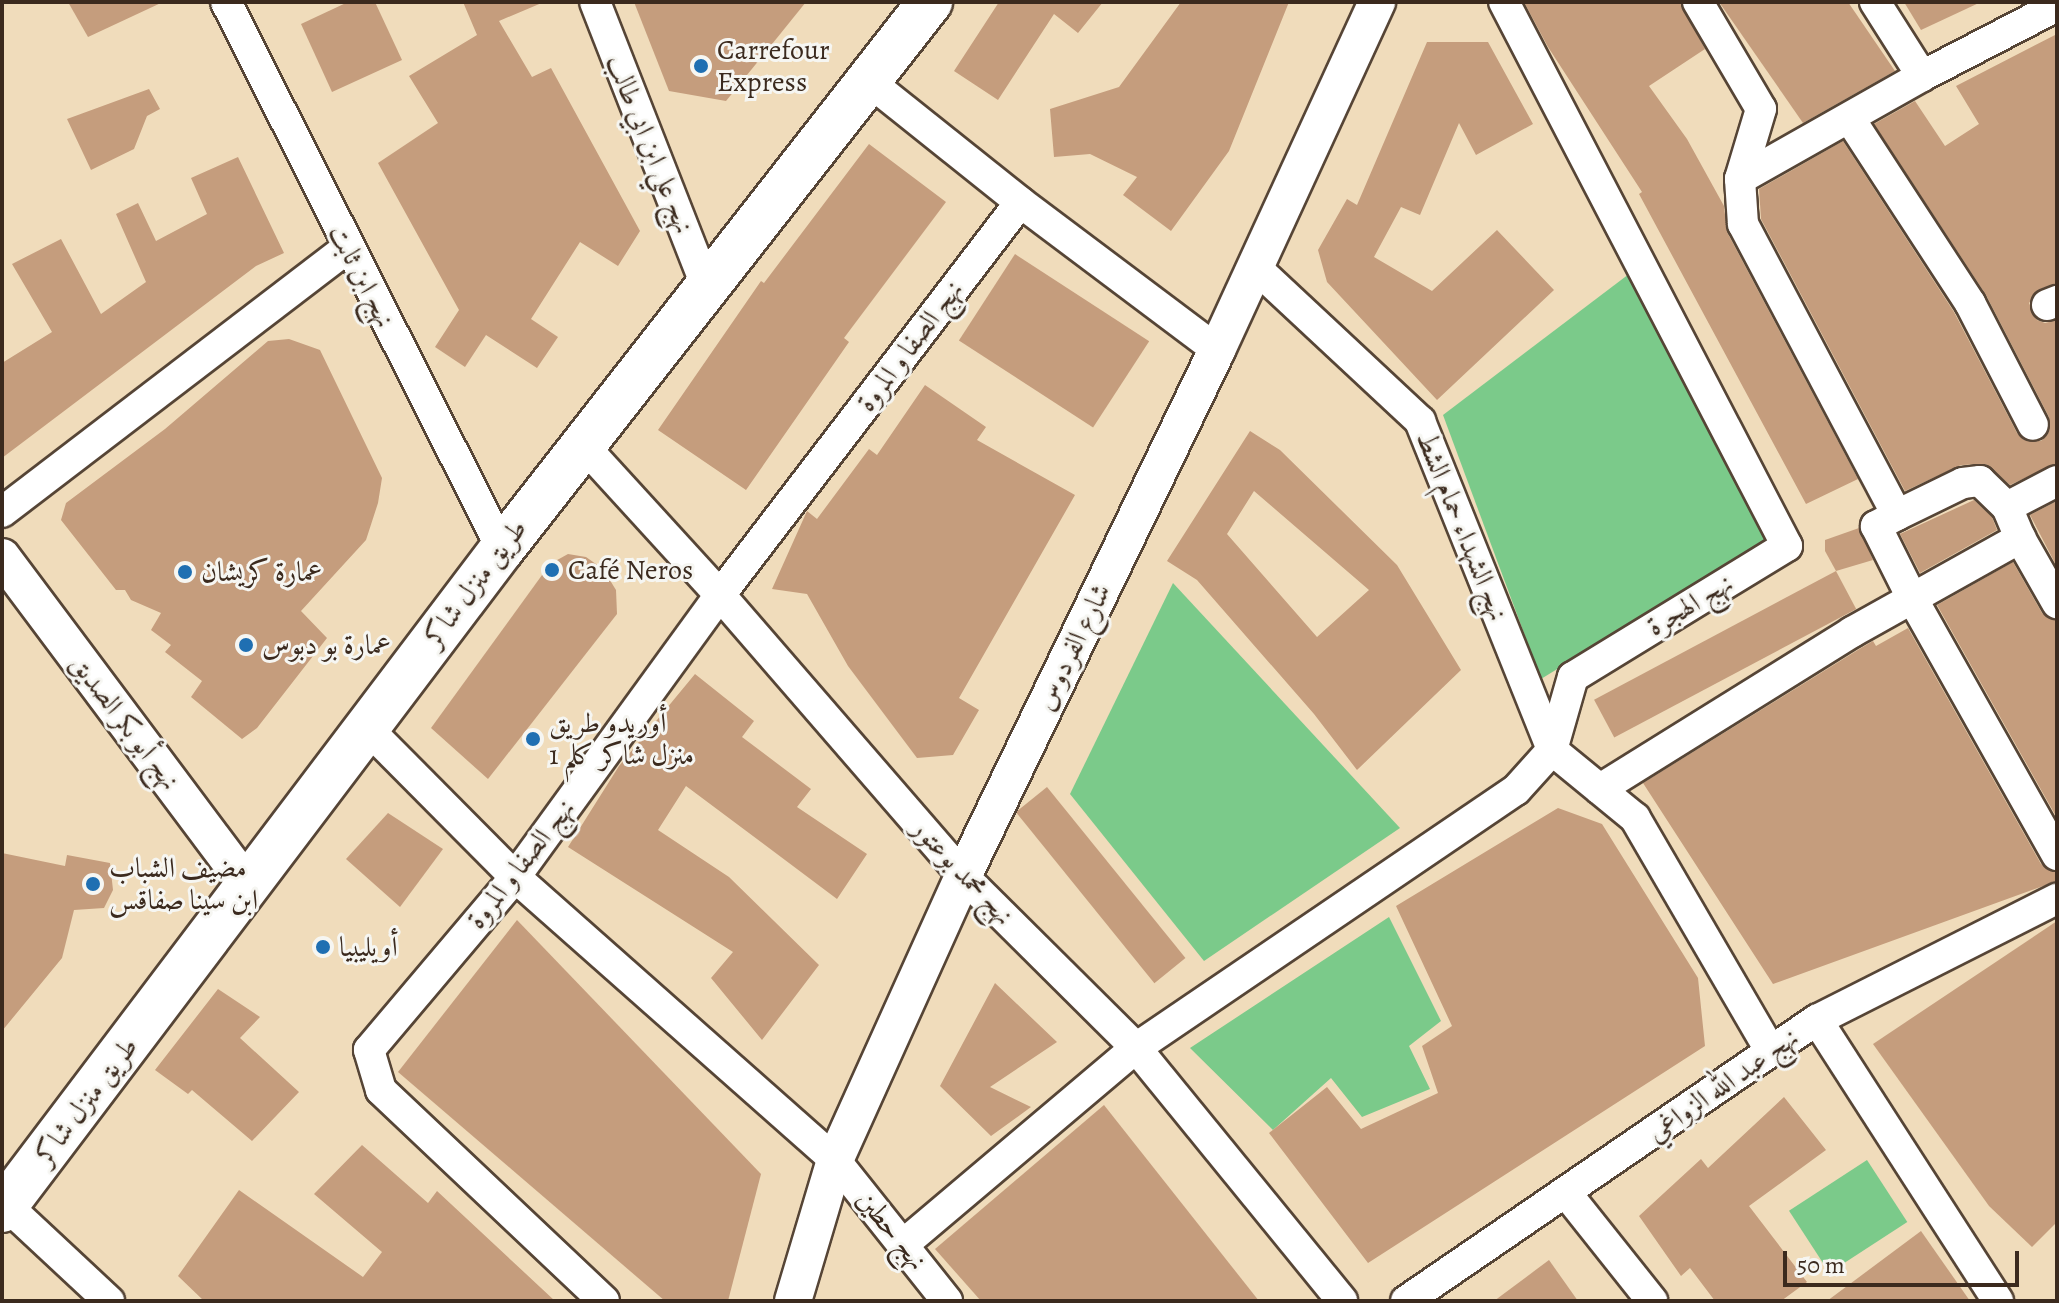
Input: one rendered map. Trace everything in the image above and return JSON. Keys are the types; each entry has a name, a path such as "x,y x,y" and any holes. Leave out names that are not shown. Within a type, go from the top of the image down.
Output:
{"main road":[{"name":"طريق منزل شاكر","path":"4,1207 582,444 866,79 930,2"}],"street":[{"name":"نهج ابن ثابت","path":"226,2 347,248 502,549"},
{"name":"نهج علي ابن ابي طالب","path":"595,2 706,285"},
{"name":"شارع الفردوس","path":"793,1301 835,1160 963,876 1217,350 1377,2"},
{"name":"نهج الهجرة","path":"905,1243 1136,1048 1516,790 1552,750 1573,677 1787,546 1504,2"},
{"path":"1698,2 1761,109 1740,179 1743,224 1897,515"},
{"path":"1875,2 1922,76"},
{"path":"1740,179 1922,76 2057,6"},
{"path":"866,79 1020,202 1217,350"},
{"path":"1850,119 1970,303 2033,425"},
{"name":"نهج الصفا و المروة","path":"604,1301 381,1090 369,1050 515,877 720,595 1020,202"},
{"path":"2,512 347,248"},
{"name":"نهج الشهداء حمام الشط","path":"1255,267 1420,421 1552,750"},
{"name":"نهج محمد بوعتور","path":"582,444 720,595 963,876 1136,1048 1342,1301"},
{"path":"2057,603 2020,538 2007,507 1980,481 1963,483 1876,526 1912,598 2057,855"},
{"path":"2007,507 2057,481"},
{"path":"1600,789 1912,598 2020,538"},
{"name":"نهج أبو بكر الصديق","path":"2,557 248,886"},
{"name":"نهج حطين","path":"366,727 515,877 835,1160 905,1243 947,1301"},
{"path":"1552,750 1635,818 1770,1050"},
{"name":"نهج عبد الله الزواغي","path":"1406,1301 1567,1194 1817,1020 2057,899"},
{"path":"1817,1020 1998,1301"},
{"path":"1567,1194 1652,1301"},
{"path":"4,1207 109,1301"}],"green space":[{"path":"1629,274 1767,540 1541,679 1443,415"},
{"path":"1173,583 1400,828 1204,961 1070,794"},
{"path":"1389,917 1441,1021 1409,1046 1430,1089 1362,1117 1331,1078 1273,1130 1190,1048"},
{"path":"1867,1160 1907,1222 1829,1273 1789,1211"}],"building":[{"path":"68,2 163,2 88,37"},
{"path":"348,2 375,2 402,60 332,92 301,24"},
{"path":"463,2 544,2 499,21 532,77 551,68 640,231 618,266 580,242 531,319 558,337 537,368 486,335 465,367 435,347 459,310 378,163 438,123 409,76 477,35"},
{"path":"634,2 806,2 726,101 669,91"},
{"path":"999,2 1103,2 1078,33 1054,14 998,100 954,71"},
{"path":"1181,2 1289,2 1229,151 1171,231 1123,195 1137,177 1090,154 1054,157 1050,109 1119,87"},
{"path":"1524,2 1680,2 1705,49 1649,86 1687,139 1724,206 1727,232 1858,479 1806,504 1639,194 1642,192 1548,47"},
{"path":"1719,2 1848,2 1895,71 1803,123"},
{"path":"1904,2 1981,2 1921,30"},
{"path":"2057,34 2057,283 2040,289 2029,303 2037,320 2045,323 2057,320 2057,463 2010,485 1986,464 1961,465 1905,491 1761,219 1759,189 1843,141 1954,312 2017,433 2024,440 2041,441 2048,434 2049,417 1986,295 1874,124 1915,101 1945,146 1979,124 1956,86"},
{"path":"1427,42 1488,42 1533,124 1476,155 1459,123 1420,215 1401,207 1374,257 1432,291 1497,230 1554,290 1437,400 1327,282 1318,250 1347,199 1357,205"},
{"path":"149,89 160,109 147,116 134,149 91,170 67,119"},
{"path":"869,144 946,202 844,338 849,342 746,490 658,430 761,281 764,283"},
{"path":"238,157 284,253 256,266 2,458 2,363 52,332 12,264 61,239 101,314 146,282 116,214 138,203 156,241 207,214 191,178"},
{"path":"1015,254 1149,341 1093,428 959,340"},
{"path":"289,339 320,350 382,478 366,540 301,611 327,638 257,728 242,739 191,697 202,681 165,652 171,645 151,630 161,613 131,600 125,590 116,590 61,520 66,503 165,429 268,341"},
{"path":"925,385 986,427 977,440 1075,495 959,698 979,710 953,755 917,758 848,666 807,594 772,589 807,511 817,519 869,449 877,455"},
{"path":"1250,431 1280,450 1397,565 1461,670 1357,770 1314,714 1197,580 1167,561","holes":["1254,491 1369,590 1317,637 1227,534"]},
{"path":"1974,500 1992,517 1997,530 1920,573 1900,534"},
{"path":"2057,501 2057,567 2030,515"},
{"path":"1859,528 1873,560 1836,571 1825,551 1825,540"},
{"path":"568,554 586,557 603,569 616,590 617,614 488,779 431,728 550,564"},
{"path":"2013,562 2042,613 2057,621 2057,818 1937,605"},
{"path":"1836,571 1856,609 1614,738 1594,700"},
{"path":"1908,628 2041,864 2057,873 2057,881 1773,984 1643,783 1861,648 1873,641 1876,646"},
{"path":"695,674 754,721 742,737 811,789 797,807 867,854 837,899 686,786 658,830 729,877 819,965 762,1040 711,978 733,952 568,847 619,766"},
{"path":"1047,787 1185,958 1154,983 1016,812"},
{"path":"1558,808 1602,824 1698,978 1705,1046 1368,1263 1269,1133 1327,1087 1361,1129 1438,1093 1422,1046 1452,1026 1396,906"},
{"path":"388,813 443,849 400,907 346,859"},
{"path":"2,853 65,866 67,855 110,863 113,890 104,908 74,910 62,958 2,1031"},
{"path":"517,920 761,1174 728,1301 665,1301 398,1072"},
{"path":"2057,921 2057,1222 2032,1247 1989,1206 1873,1044"},
{"path":"995,983 1057,1042 990,1087 1031,1107 991,1136 940,1086"},
{"path":"218,989 260,1017 240,1038 299,1092 252,1141 192,1090 188,1094 155,1070"},
{"path":"1784,1097 1826,1150 1749,1206 1807,1282 1781,1301 1715,1301 1690,1268 1681,1276 1639,1216 1701,1159 1708,1168"},
{"path":"1104,1105 1259,1301 981,1301 935,1249"},
{"path":"362,1145 428,1203 437,1191 555,1301 204,1301 178,1276 239,1190 363,1277 382,1252 314,1194"},
{"path":"1921,1231 1970,1301 1827,1301"},
{"path":"1549,1260 1578,1301 1494,1301"}],"place":[{"name":"Carrefour Express","path":"701,66"},
{"name":"Café Neros","path":"552,570"},
{"name":"عمارة كريشان","path":"185,572"},
{"name":"عمارة بو دبوس","path":"246,645"},
{"name":"أوريدو طريق منزل شاكر كلم 1","path":"533,739"},
{"name":"مضيف الشباب ابن سينا صفاقس","path":"93,884"},
{"name":"أويليبيا","path":"323,947"}]}
